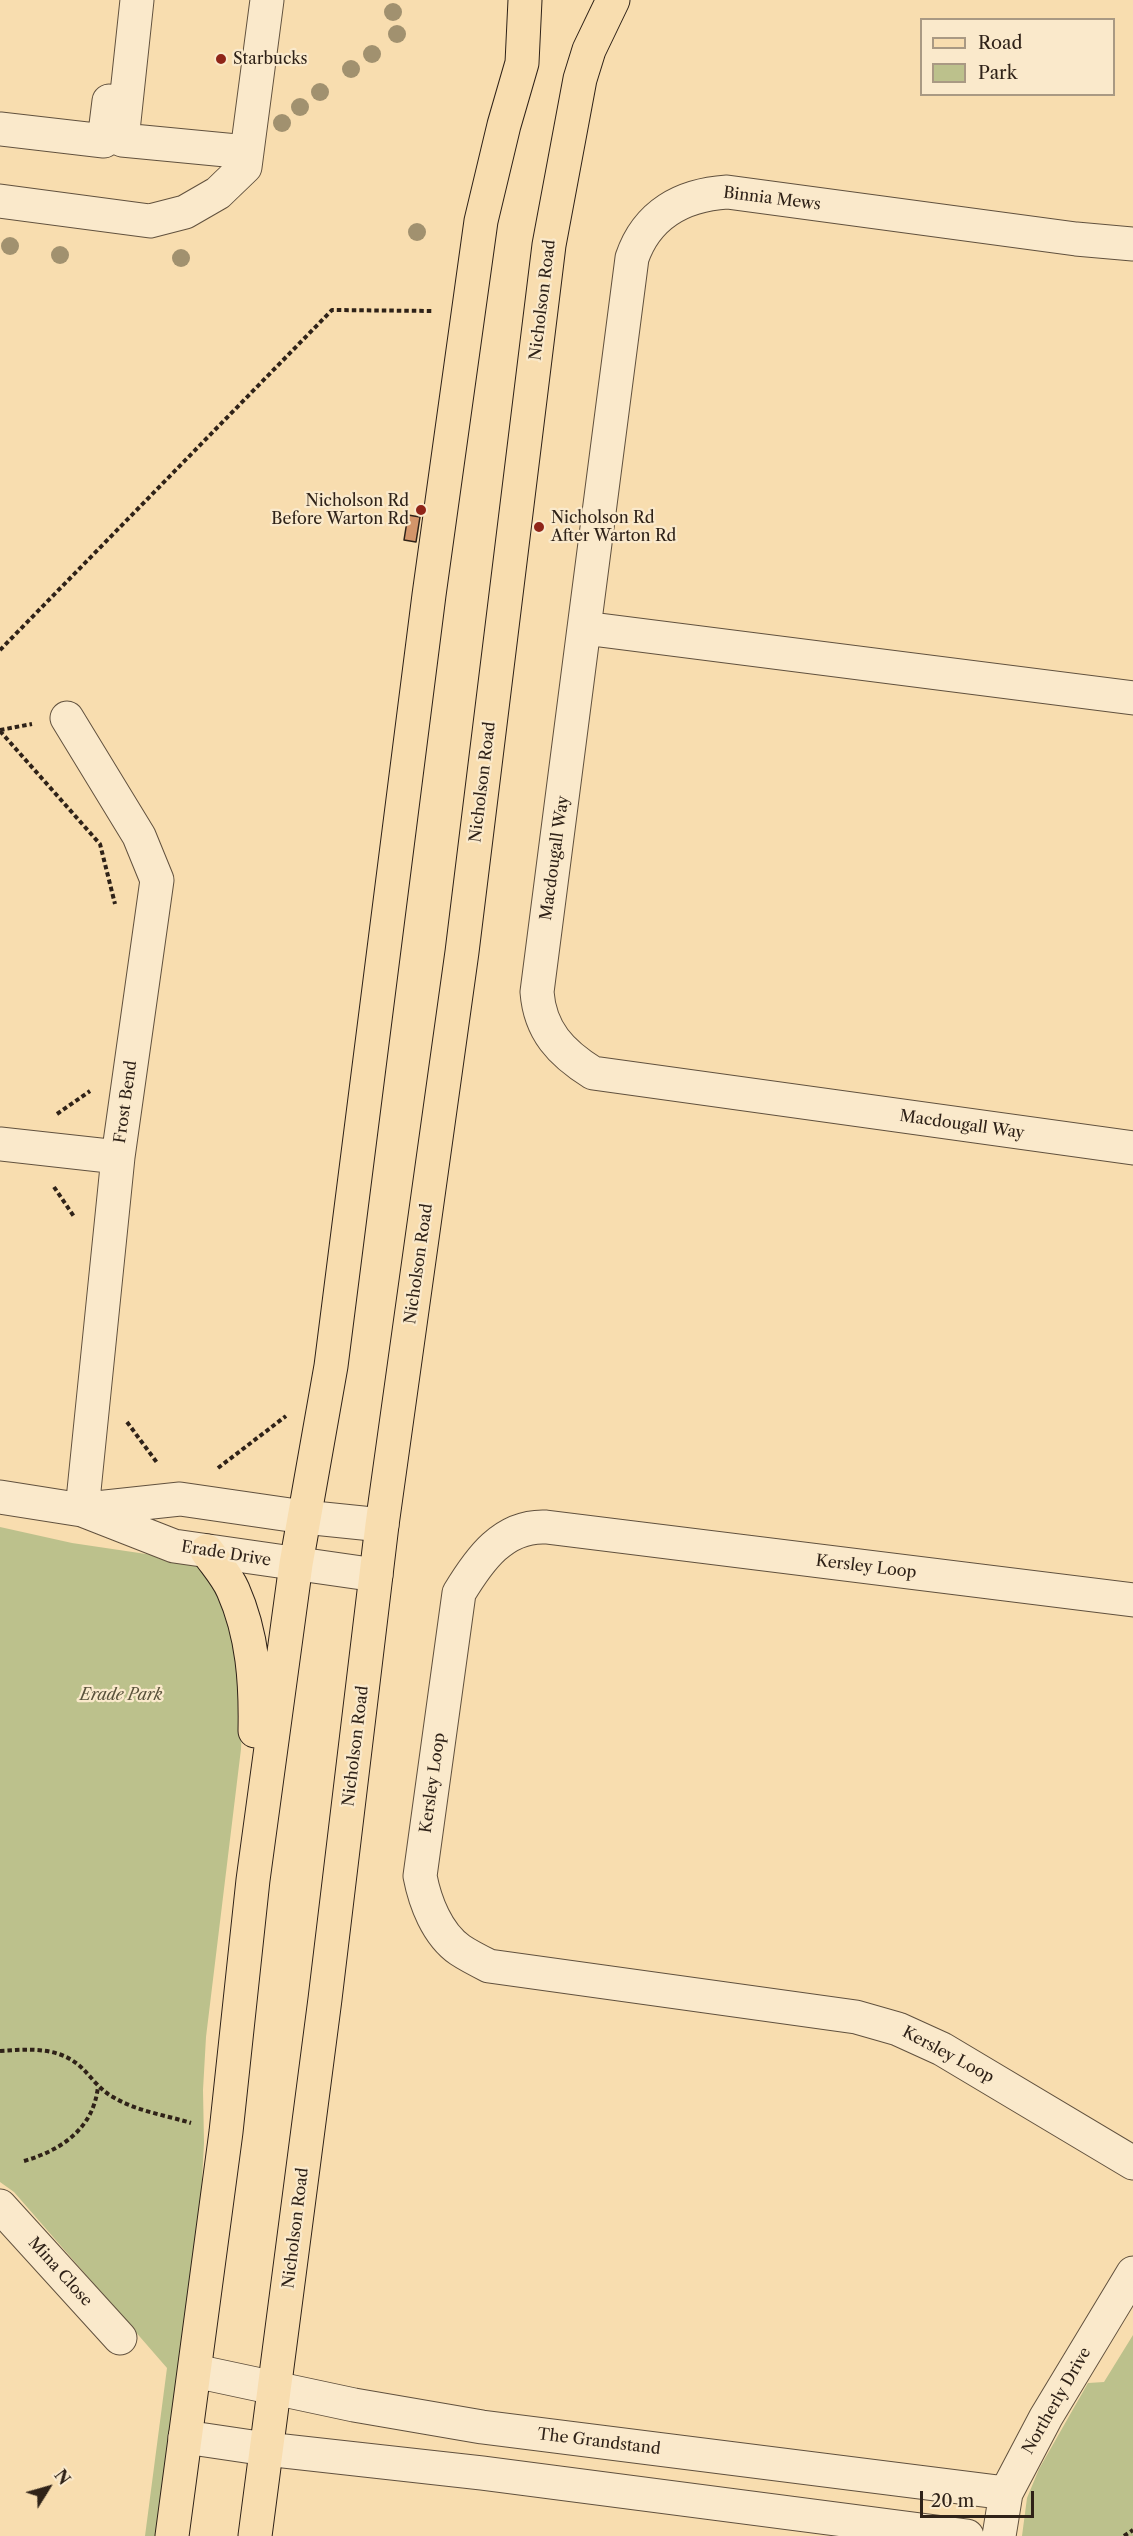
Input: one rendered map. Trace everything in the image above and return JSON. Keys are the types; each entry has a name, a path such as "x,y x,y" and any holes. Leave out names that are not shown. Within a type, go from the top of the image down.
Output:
{"main road":[{"path":"172,2536 226,2132 253,1880 296,1564 331,1366 429,595 481,221 504,125 522,63 525,0"},
{"name":"Nicholson Road","path":"255,2536 276,2388 382,1525 460,964 549,245 580,79 589,50 613,0"},
{"path":"207,1551 232,1588 247,1630 256,1687 253,1880"}],"street":[{"path":"0,129 104,141 120,0"},
{"path":"137,0 122,140 247,152"},
{"path":"0,201 150,221 185,212 218,193 245,166 267,0"},
{"name":"Binnia Mews","path":"584,628 632,258 637,242 648,228 679,202 705,194 727,192 1076,239 1133,244"},
{"path":"584,628 1133,698"},
{"name":"Macdougall Way","path":"584,628 537,992 539,1012 547,1030 574,1062 593,1073 1133,1148"},
{"name":"Frost Bend","path":"67,718 139,836 157,880 118,1157 82,1510"},
{"path":"0,1144 118,1157"},
{"name":"Erade Drive","path":"0,1497 82,1510 174,1546 376,1575"},
{"name":"Erade Drive","path":"82,1510 180,1499 304,1517 382,1525"},
{"name":"Kersley Loop","path":"1133,1600 546,1527 532,1526 513,1533 484,1556 459,1593 420,1876 424,1896 433,1917 457,1949 489,1966 856,2017 898,2029 942,2049 1133,2163"},
{"name":"Mina Close","path":"0,2206 120,2338"},
{"name":"Northerly Drive","path":"999,2536 1005,2493 1046,2417 1133,2273"},
{"name":"The Grandstand","path":"195,2371 354,2405 482,2427 1005,2493"},
{"path":"185,2437 967,2536"}],"path":[{"path":"0,650 332,310 469,312"},
{"path":"180,1499 184,1468 218,1469 286,1416 288,1404"},
{"path":"0,2051 44,2049 61,2054 81,2067 98,2086 111,2096 131,2106 193,2124"},
{"path":"24,2161 55,2149 79,2131 97,2102 98,2086"},
{"path":"1124,2536 1133,2530"}],"green space":[{"name":"Erade Park","path":"0,1527 72,1543 193,1562 224,1592 243,1702 241,1749 206,2037 200,2216 159,2536 145,2536 167,2368 14,2192 0,2182"},
{"path":"1133,2335 1133,2536 1022,2536 1027,2498 1039,2469 1088,2383 1104,2382"}],"building":[{"path":"408,515 420,517 416,542 404,540"}],"place":[{"name":"Starbucks","path":"221,59"},
{"name":"Nicholson Rd Before Warton Rd","path":"421,510"},
{"name":"Nicholson Rd After Warton Rd","path":"539,527"}]}
